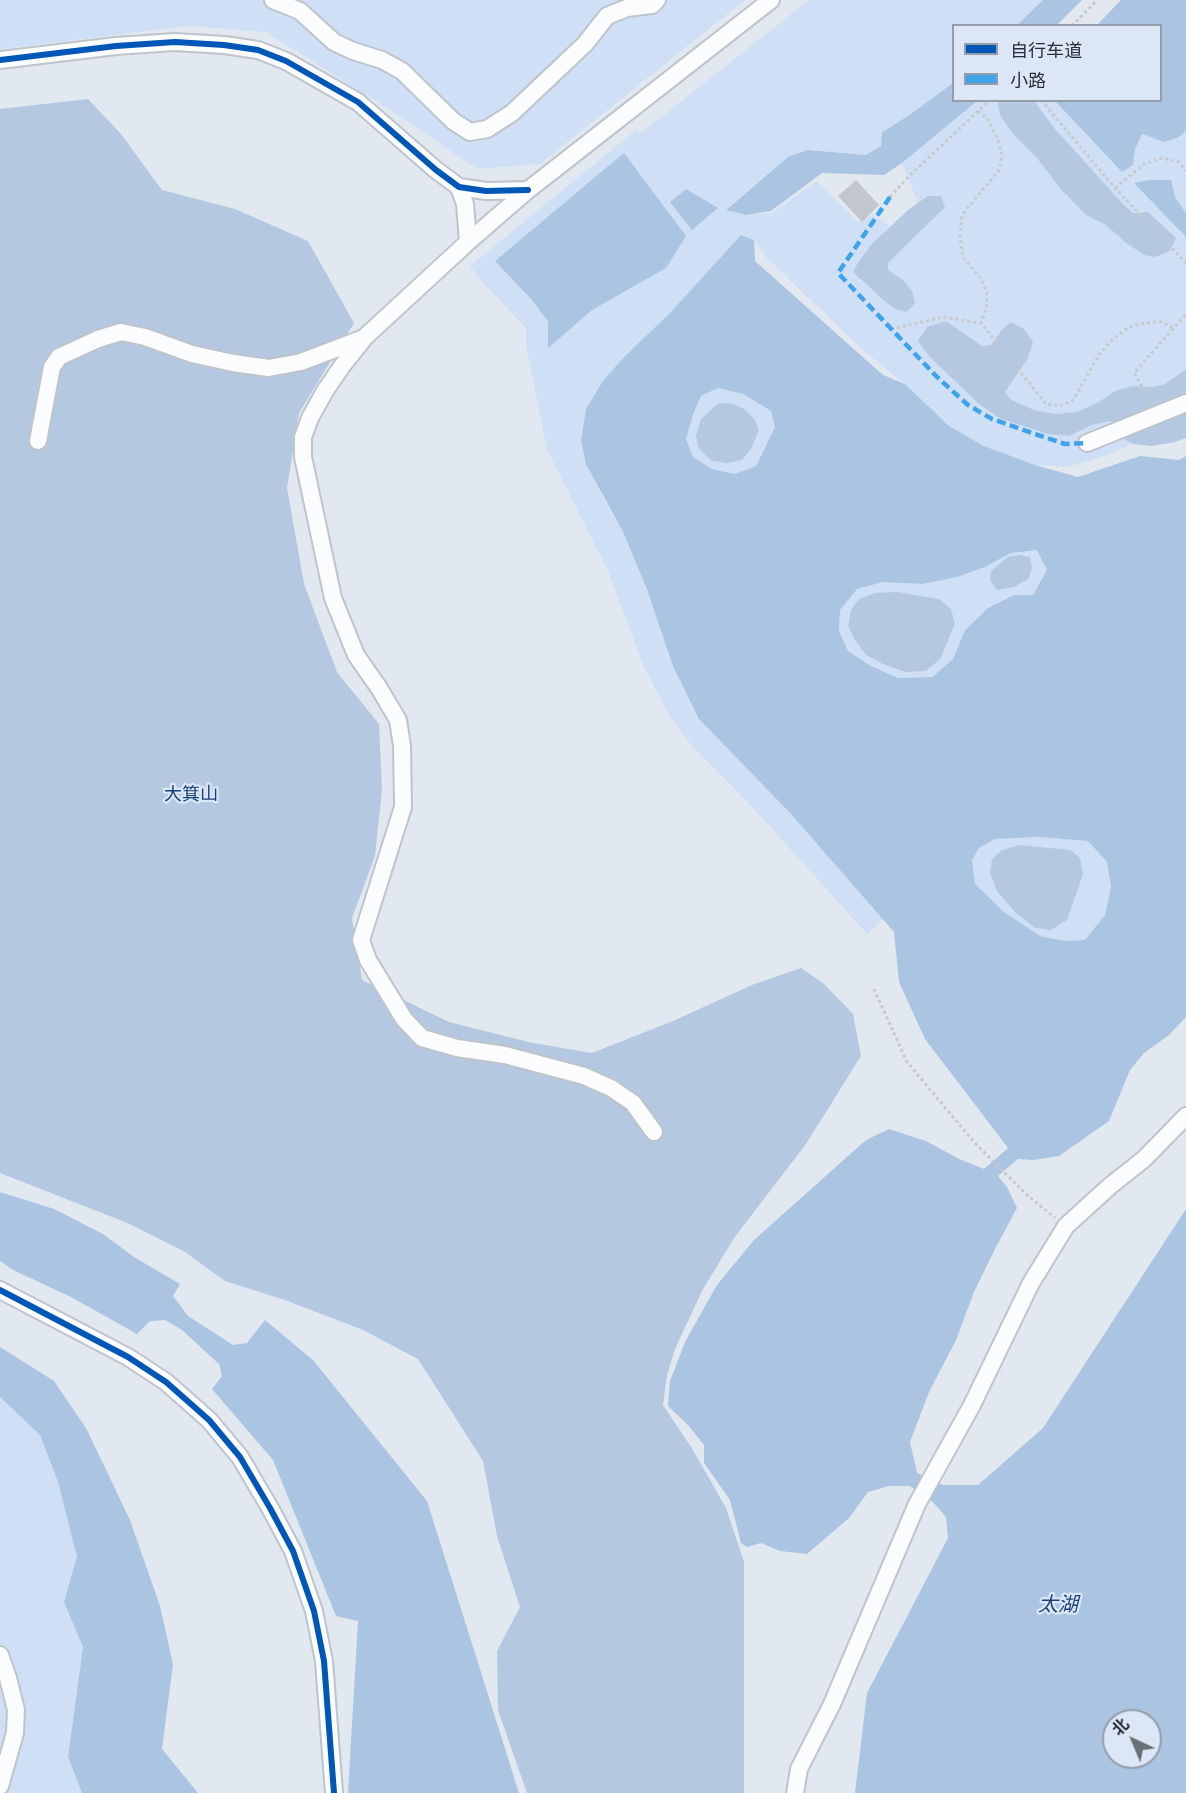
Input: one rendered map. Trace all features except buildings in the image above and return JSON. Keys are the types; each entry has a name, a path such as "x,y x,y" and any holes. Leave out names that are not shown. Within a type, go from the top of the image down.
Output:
{"street":[{"path":"273,0 300,11 334,42 382,60 402,71 453,120 470,132 487,129 512,113 585,44 607,16 627,8 652,5 657,0"},
{"path":"654,1132 633,1103 611,1088 584,1076 505,1055 457,1048 422,1038 404,1019 368,960 361,940 403,807 402,746 398,720 356,655 333,598 303,457 303,437 310,418 342,366 365,337 528,190 771,0"},
{"path":"0,60 116,46 175,42 258,50 286,61 358,102 436,170 459,187 486,191 528,190"},
{"path":"459,187 465,204 468,242"},
{"path":"38,441 52,367 59,357 121,332 145,337 192,354 269,368 301,362 365,337"},
{"path":"1087,443 1186,403"},
{"path":"795,1793 799,1769 832,1704 917,1504 972,1405 1030,1283 1066,1226 1088,1204 1144,1159 1186,1116"},
{"path":"0,1290 128,1357 166,1382 209,1420 240,1457 293,1551 314,1611 324,1661 334,1793"},
{"path":"0,1655 16,1710 15,1733 0,1786"}],"path":[{"path":"1074,24 1097,0"},
{"path":"890,197 909,176 988,102"},
{"path":"1043,102 1115,188 1186,263"},
{"path":"978,111 987,119 1002,154 999,170 962,215 960,236 963,257 981,279 987,293 987,305 981,323"},
{"path":"1115,188 1144,164 1162,158 1179,162 1186,171"},
{"path":"1158,414 1134,373 1186,314"},
{"path":"891,329 944,317 981,323 1046,404 1060,405 1072,400 1099,355 1112,340 1130,327 1145,322 1162,322 1173,328"},
{"path":"874,989 907,1062 937,1100 974,1142 1026,1194 1066,1226"}],"shaded area":[{"path":"0,0 745,0 540,164 477,169 404,119 266,32 189,26 0,49"},
{"path":"809,0 1043,0 1018,24 952,24 952,84 908,116 882,131 881,146 866,155 808,150 788,157 726,209 746,215 772,213 817,181 859,223 872,214 890,226 859,261 860,280 883,300 912,291 903,280 888,270 888,263 899,252 928,196 918,203 902,163 976,102 1056,102 1122,172 1133,164 1135,149 1142,134 1177,138 1186,131 1186,213 1175,197 1176,228 1186,237 1186,369 1182,373 1165,384 1152,387 1132,386 1115,391 1077,412 1056,415 1034,410 1010,399 1005,392 1014,378 1001,331 991,345 982,347 946,322 929,356 1069,436 1092,425 1111,421 1123,439 1133,444 1102,457 1067,467 1035,465 984,446 949,426 905,384 865,352 767,258 754,240 741,235 670,313 624,357 603,381 602,496 623,532 699,719 790,813 883,919 867,934 755,810 691,745 669,715 644,667 608,571 547,450 526,345 526,328 481,281 470,266 636,130 641,133"},
{"path":"718,388 743,394 771,411 775,427 755,466 734,474 712,469 693,457 686,439 701,396"},
{"path":"1038,550 1047,570 1033,595 1014,595 988,608 965,630 953,659 932,677 898,678 871,666 848,651 839,631 840,610 856,589 883,582 923,584 957,577 985,567 1011,553"},
{"path":"1038,837 1088,841 1107,862 1111,887 1105,915 1085,940 1065,941 1040,936 1004,912 975,884 972,860 979,848 995,839"},
{"path":"0,1397 40,1435 58,1482 77,1557 83,1647 68,1757 82,1793 0,1793"}],"green space":[{"name":"大箕山","path":"88,99 121,134 162,190 235,209 308,241 354,323 299,413 287,488 304,584 337,672 379,724 382,790 375,856 352,918 362,980 449,1022 533,1043 592,1053 673,1021 752,985 801,968 823,983 853,1014 861,1056 806,1144 734,1238 702,1291 675,1349 667,1375 663,1405 693,1450 726,1508 744,1562 744,1793 527,1793 498,1710 497,1651 520,1607 497,1536 483,1461 418,1359 363,1330 285,1300 225,1281 185,1252 130,1224 0,1173 0,109"},
{"path":"999,102 1035,102 1055,129 1123,204 1133,213 1148,212 1176,238 1170,251 1155,257 1144,255 1106,225 1086,215 1013,134 1000,115"},
{"path":"928,196 941,196 945,207 888,263 888,270 903,280 912,291 915,303 907,312 895,309 853,272 871,245 909,209"},
{"path":"946,321 982,346 991,345 1011,322 1024,329 1033,342 1028,358 1005,392 1010,399 1034,410 1056,414 1077,412 1115,391 1132,386 1152,387 1165,384 1186,369 1186,438 1151,446 1133,444 1124,439 1111,421 1092,425 1069,436 1048,434 999,418 979,404 929,356 918,341 927,327"},
{"path":"719,403 733,404 744,409 755,420 759,430 751,449 742,460 727,463 712,461 699,449 696,436 701,419"},
{"path":"1020,555 1030,557 1032,568 1028,579 1014,587 997,590 990,580 991,571 1008,557"},
{"path":"898,592 939,599 951,609 955,624 940,659 926,671 905,672 866,655 848,626 851,610 859,599 875,593"},
{"path":"1020,845 1070,850 1080,858 1083,874 1067,920 1051,930 1035,928 1014,911 997,891 990,873 992,859 1002,850"}],"water":[{"path":"1043,0 1082,0 1058,24 1018,24"},
{"path":"1121,0 1186,0 1186,131 1177,138 1164,142 1142,134 1135,149 1133,165 1122,172 1056,102 1162,102 1162,24 1098,24"},
{"path":"952,84 952,102 976,102 902,163 884,175 822,173 771,211 746,215 726,210 788,157 808,150 866,155 881,146 882,132"},
{"path":"624,153 686,236 666,268 592,310 548,348 548,321 531,299 495,261"},
{"path":"1171,180 1175,197 1186,213 1186,237 1134,183"},
{"path":"686,189 718,208 692,230 670,202"},
{"name":"太湖","path":"741,235 754,240 755,261 883,375 905,384 949,426 984,446 1035,465 1078,477 1140,456 1179,460 1186,456 1186,1017 1169,1035 1144,1053 1130,1070 1109,1121 1059,1156 1033,1160 1018,1159 998,1176 1007,1187 1017,1208 974,1292 956,1340 929,1392 910,1442 917,1473 943,1485 978,1485 1043,1428 1186,1209 1186,1793 855,1793 867,1693 948,1538 946,1517 933,1502 910,1486 889,1486 868,1492 849,1518 807,1554 780,1551 761,1543 747,1547 741,1543 730,1500 704,1463 704,1445 688,1425 668,1406 670,1381 685,1342 717,1285 754,1240 866,1140 889,1129 926,1141 959,1159 984,1169 1008,1148 925,1039 899,982 894,932 790,813 699,719 673,666 648,592 623,532 586,464 581,440 586,409 603,381 624,357 670,313","holes":["718,388 743,394 771,411 775,427 756,466 734,474 712,469 693,457 686,439 701,396","1037,550 1047,570 1033,595 1014,595 988,608 965,630 953,659 932,677 898,678 871,666 848,651 839,631 840,610 857,589 883,582 923,584 957,577 985,567 1011,553","1038,837 1088,841 1107,862 1111,887 1105,915 1085,940 1065,941 1040,936 1004,912 975,884 972,860 979,848 995,839"]},
{"path":"0,1192 54,1209 103,1234 134,1257 180,1284 173,1296 188,1316 233,1345 247,1343 265,1320 313,1360 427,1501 519,1793 348,1793 358,1621 336,1616 273,1460 212,1389 222,1376 219,1364 182,1330 165,1320 150,1321 137,1334 71,1297 13,1270 0,1261"},
{"path":"0,1347 54,1381 86,1428 130,1520 160,1606 173,1664 162,1749 198,1793 82,1793 68,1757 83,1647 64,1602 77,1557 58,1482 40,1435 0,1397"}],"marked path":[{"path":"890,197 838,273 937,377 968,405 992,419 1065,444 1087,443"}],"cycle path":[{"path":"0,60 116,46 175,42 258,50 286,61 358,102 436,170 459,187 486,191 528,190"},
{"path":"0,1290 128,1357 166,1382 209,1420 240,1457 293,1551 314,1611 324,1661 334,1793"}]}
